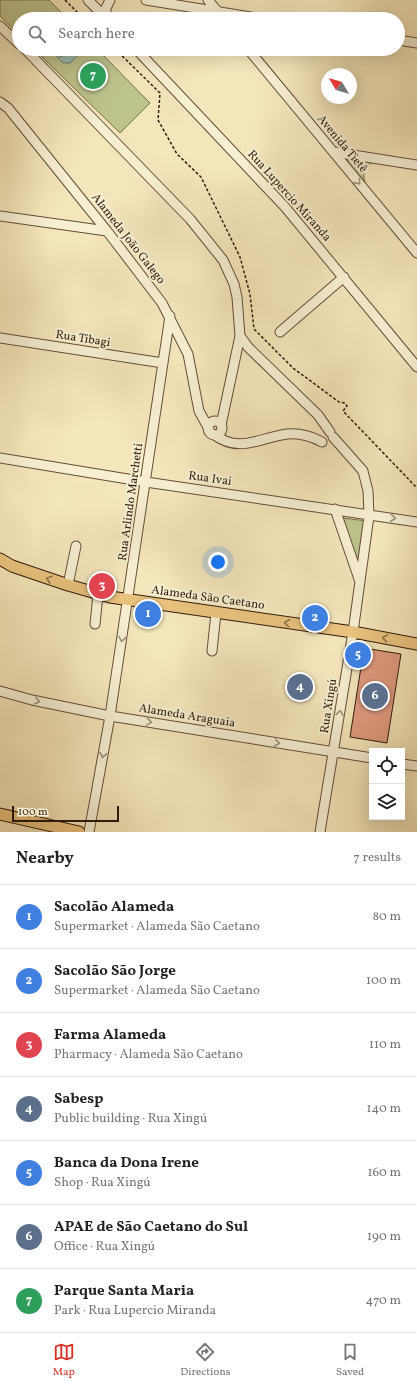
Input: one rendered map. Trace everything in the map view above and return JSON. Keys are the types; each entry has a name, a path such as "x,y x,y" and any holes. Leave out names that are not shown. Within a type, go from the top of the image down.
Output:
{"main road":[{"name":"Alameda São Caetano","path":"0,559 12,566 98,594 128,600 353,632 417,644"},
{"path":"0,814 79,832"}],"street":[{"path":"88,0 100,12"},
{"path":"106,12 106,8 110,0"},
{"path":"146,0 206,12"},
{"path":"208,0 218,12"},
{"path":"219,0 221,12"},
{"path":"0,26 12,37"},
{"path":"405,41 417,43"},
{"path":"31,56 190,219 223,260 234,284 239,310 240,336 225,412 218,424"},
{"name":"Rua Lupercio Miranda","path":"143,56 285,207 344,276 417,367"},
{"name":"Avenida Tietê","path":"254,56 417,253"},
{"name":"Alameda João Galego","path":"0,102 8,108 107,231 148,284 170,316 188,354 199,410 211,432"},
{"path":"334,152 417,165"},
{"path":"0,216 107,231"},
{"path":"280,332 344,276"},
{"name":"Rua Arlindo Marchetti","path":"89,832 110,716 170,316"},
{"path":"240,336 244,343 318,415 326,437"},
{"name":"Rua Tibagi","path":"0,338 163,364"},
{"path":"199,410 218,424 228,436 240,445"},
{"path":"218,424 209,425 211,432 227,443 240,445 286,434 326,437 342,448 363,471 368,491 369,516"},
{"name":"Rua Ivai","path":"0,458 146,482 417,522"},
{"name":"Rua Xingú","path":"335,509 360,584"},
{"name":"Rua Xingú","path":"320,832 353,632 369,516"},
{"path":"68,585 76,546"},
{"path":"95,624 98,594"},
{"path":"212,651 216,612"},
{"name":"Alameda Araguaia","path":"0,690 32,700 110,716 369,758"},
{"path":"405,764 417,766"}],"path":[{"path":"65,0 77,12"},
{"path":"121,56 160,94 158,120 177,154 201,177 240,257 250,294 254,329 293,368 339,402 345,404 346,406 343,411 417,488"}],"green space":[{"path":"0,0 49,0 61,12 12,12 12,27 0,16"},
{"path":"41,56 104,56 150,103 120,133"},
{"path":"346,160 373,162 365,170 365,182"},
{"path":"343,518 367,521 360,575"}],"water":[{"path":"56,56 77,56 70,63 63,63"}],"building":[{"path":"364,648 401,654 387,743 350,737"}],"place":[{"name":"Parque Santa Maria","path":"93,76"},
{"name":"Farma Alameda","path":"102,586"},
{"name":"Sacolão Alameda","path":"148,614"},
{"name":"Sacolão São Jorge","path":"315,618"},
{"name":"Banca da Dona Irene","path":"358,655"},
{"name":"Sabesp","path":"300,687"},
{"name":"APAE de São Caetano do Sul","path":"375,696"}]}
